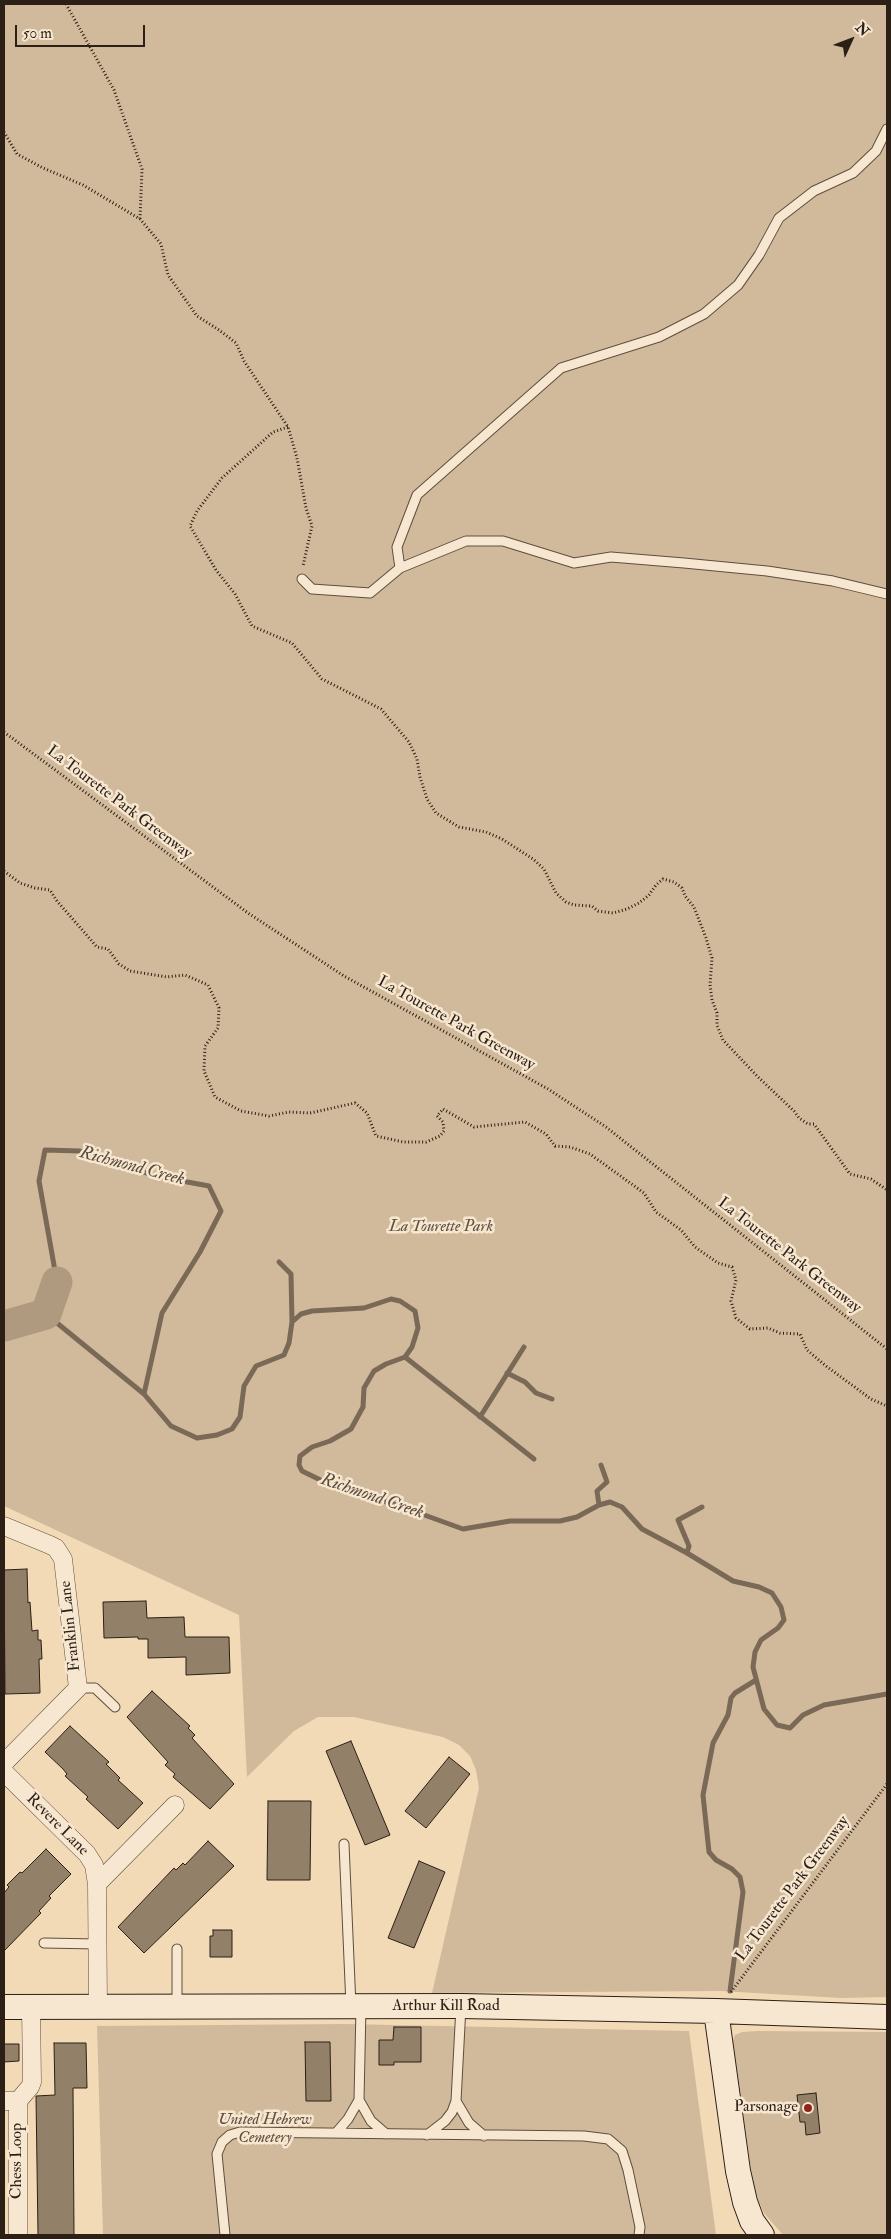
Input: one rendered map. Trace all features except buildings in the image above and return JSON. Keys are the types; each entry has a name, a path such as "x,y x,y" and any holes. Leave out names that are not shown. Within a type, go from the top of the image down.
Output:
{"street":[{"name":"Franklin Lane","path":"4,1526 56,1548 64,1559 78,1688 4,1763"},
{"name":"Revere Lane","path":"4,1772 87,1854 94,1864 97,1884 98,2006"},
{"path":"97,1884 176,1805"},
{"name":"Arthur Kill Road","path":"4,2007 461,2006 887,2016"},
{"path":"11,2101 30,2088 32,2082 32,2007"},
{"path":"719,2011 740,2179 745,2202 752,2221 762,2235"},
{"name":"Chess Loop","path":"11,2101 18,2235"}],"lane":[{"path":"400,568 397,547 417,495 561,368 659,337 704,314 738,285 759,255 779,218 814,191 853,172 876,150 887,129"},
{"path":"302,579 312,589 370,593 400,568 466,542 502,541 574,563 611,557 684,562 805,577 887,594"},
{"path":"78,1688 95,1688 115,1707"},
{"path":"344,1844 356,2006 359,2100 371,2121 386,2134"},
{"path":"44,1944 97,1944"},
{"path":"177,1950 177,2006"},
{"path":"427,2135 445,2121 452,2112 456,2101 461,2006"},
{"path":"336,2133 348,2119 359,2100"},
{"path":"456,2101 466,2119 484,2136"},
{"path":"225,2235 217,2154 222,2142 230,2135 240,2132 584,2136 608,2139 622,2151 640,2227 639,2235"}],"path":[{"path":"66,4 114,90 142,169 140,219"},
{"path":"4,132 17,154 43,168 83,185 140,219 161,244 168,275 197,316 236,344 244,360 288,427 297,458 306,508 312,526 302,579"},
{"path":"288,427 273,432 222,478 197,511 190,526 216,570 235,594 252,626 292,643 322,679 381,709 409,742 417,759 427,799 436,813 459,827 486,832 502,839 533,859 544,869 556,893 566,902 574,905 592,906 598,911 613,913 627,910 639,903 663,879 674,882 682,888 700,921 712,958 710,985 717,1013 717,1025 723,1040 799,1118 808,1124 814,1124 850,1174 871,1179 887,1190"},
{"name":"La Tourette Park Greenway","path":"4,732 248,913 344,976 548,1089 606,1127 887,1349"},
{"path":"4,871 20,883 50,890 57,901 97,947 108,950 119,964 130,971 167,977 185,975 208,985 220,1008 218,1028 205,1046 204,1071 215,1097 241,1110 269,1116 289,1112 310,1113 355,1104 367,1113 376,1136 402,1142 426,1142 440,1136 444,1131 443,1122 437,1116 442,1109 474,1127 525,1122 546,1134 555,1146 570,1147 590,1154 644,1193 656,1212 681,1230 695,1247 718,1263 732,1267 736,1280 731,1301 736,1318 750,1329 768,1328 780,1333 800,1334 807,1350 826,1366 871,1399 887,1406"},
{"name":"La Tourette Park Greenway","path":"719,2011 887,1784"}],"green space":[{"name":"La Tourette Park","path":"4,4 887,4 887,1997 841,1998 720,1991 432,1993 479,1788 476,1770 470,1756 459,1745 443,1737 354,1717 318,1717 294,1731 247,1777 239,1615 4,1506"},
{"name":"United Hebrew Cemetery","path":"344,2024 689,2031 716,2235 103,2235 97,2026"},
{"path":"742,2032 887,2032 887,2235 783,2235 764,2213 754,2191 733,2041 735,2035"}],"waterway":[{"name":"Richmond Creek","path":"57,1282 39,1181 45,1150 80,1151 155,1176 209,1186 221,1211 200,1252 162,1313 144,1394 171,1426 197,1438 217,1435 232,1429 240,1417 244,1386 256,1366 284,1355 289,1343 292,1322 301,1314 312,1311 364,1308 391,1299 400,1301 415,1311 418,1328 412,1347 405,1357 374,1371 364,1388 363,1407 351,1429 330,1441 312,1447 300,1456 299,1465 302,1471 341,1490 394,1504 463,1529 510,1521 560,1521 577,1517 599,1505 610,1502 622,1507 642,1529 733,1581 759,1587 772,1593 781,1607 784,1620 778,1628 761,1640 755,1652 753,1667 764,1709 777,1725 790,1728 803,1715 824,1705 887,1694"},
{"path":"279,1262 291,1274 292,1322"},
{"name":"Richmond Creek","path":"4,1326 46,1314 57,1282"},
{"path":"46,1314 144,1394"},
{"path":"480,1417 524,1347"},
{"path":"405,1357 534,1459"},
{"path":"507,1373 525,1382 536,1393 552,1399"},
{"path":"599,1505 597,1491 607,1482 601,1465"},
{"path":"687,1553 689,1546 678,1520 702,1507"},
{"path":"730,1991 743,1892 740,1877 732,1869 716,1860 709,1852 703,1795 713,1743 728,1715 731,1698 735,1693 756,1680"}],"place":[{"name":"Parsonage","path":"808,2108"}]}
